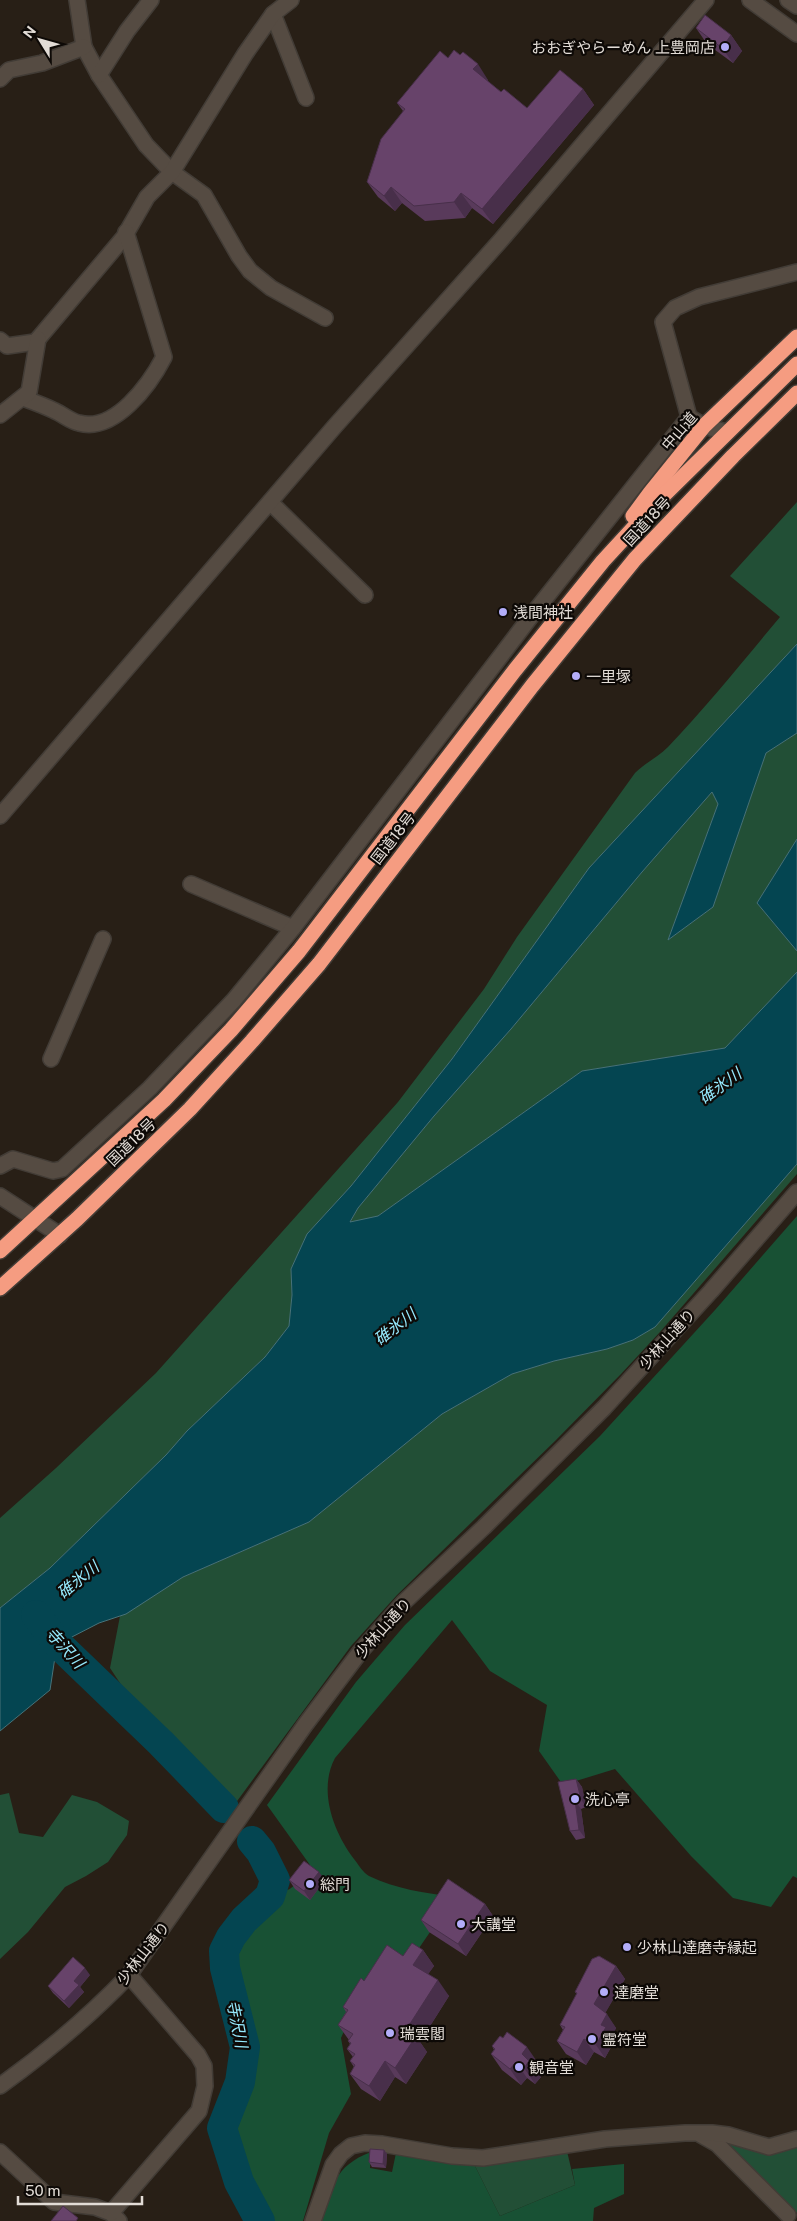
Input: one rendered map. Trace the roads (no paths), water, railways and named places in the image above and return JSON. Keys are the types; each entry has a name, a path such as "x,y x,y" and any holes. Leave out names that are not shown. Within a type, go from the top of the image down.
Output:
{"highway":[{"name":"中山道","path":"603,561 650,493 704,426 797,337"},
{"name":"国道18号","path":"0,1251 164,1100 231,1030 299,951 515,670 603,561 726,432 797,364"},
{"name":"国道18号","path":"0,1288 60,1235 190,1108 252,1041 318,964 543,672 635,559 695,495 797,393"}],"street":[{"path":"77,0 84,47 98,75 146,144 172,172 204,195 239,256 250,271 271,288 325,318"},
{"path":"98,75 127,31 151,0"},
{"path":"0,340 7,346 36,342 126,232 147,196 172,172 245,54 273,14 291,0"},
{"path":"0,816 270,502 501,240 706,0"},
{"path":"750,0 797,34"},
{"path":"788,0 797,6"},
{"path":"273,14 306,98"},
{"path":"0,79 9,70 42,63 84,47"},
{"path":"23,398 58,412 80,424 93,425 104,422 119,413 140,394 155,375 164,357 126,232"},
{"path":"726,432 704,426 689,417 663,322 675,308 699,297 797,272"},
{"path":"0,415 29,392 38,339"},
{"path":"0,1166 13,1159 53,1172 62,1168 150,1088 234,1000 293,928 538,607 689,417"},
{"path":"270,502 365,594"},
{"path":"191,884 293,928"},
{"path":"51,1058 103,939"},
{"name":"少林山通り","path":"0,2086 66,2036 99,2007 129,1975 305,1725 360,1652 404,1602 484,1527 604,1408 711,1291 797,1192"},
{"path":"0,1196 36,1217 60,1235"},
{"path":"0,2152 54,2202 95,2207 115,2217 199,2111 204,2086 204,2066 198,2055 129,1975"},
{"path":"685,2133 700,2135 717,2144 789,2214"},
{"path":"313,2221 333,2165 340,2154 351,2146 365,2143 382,2144 452,2156 483,2158 605,2140 685,2133 728,2135 769,2147 797,2139"}],"water":[{"name":"碓氷川","path":"797,644 797,733 766,753 713,907 668,940 718,804 712,792 642,872 511,1029 434,1116 358,1208 350,1222 378,1216 582,1071 725,1048 797,972 797,1164 655,1327 633,1340 607,1349 554,1361 512,1374 442,1414 309,1522 183,1577 126,1614 99,1623 66,1640 55,1657 50,1690 0,1731 0,1608 50,1568 166,1455 187,1431 265,1357 289,1326 292,1295 291,1269 307,1234 351,1186 452,1059 589,868"},
{"path":"797,839 797,951 757,903"}],"waterway":[{"name":"寺沢川","path":"36,1615 58,1644 161,1743 224,1808"},
{"name":"寺沢川","path":"252,1841 261,1852 275,1880 270,1896 244,1920 231,1937 224,1951 225,1968 245,2047 240,2082 222,2128 239,2182 260,2221"}],"place":[{"name":"おおぎやらーめん 上豊岡店","path":"725,47"},
{"name":"浅間神社","path":"503,612"},
{"name":"一里塚","path":"576,676"},
{"name":"洗心亭","path":"575,1799"},
{"name":"総門","path":"310,1884"},
{"name":"大講堂","path":"461,1924"},
{"name":"少林山達磨寺縁起","path":"627,1947"},
{"name":"達磨堂","path":"604,1992"},
{"name":"瑞雲閣","path":"390,2033"},
{"name":"霊符堂","path":"592,2039"},
{"name":"観音堂","path":"519,2067"}]}
